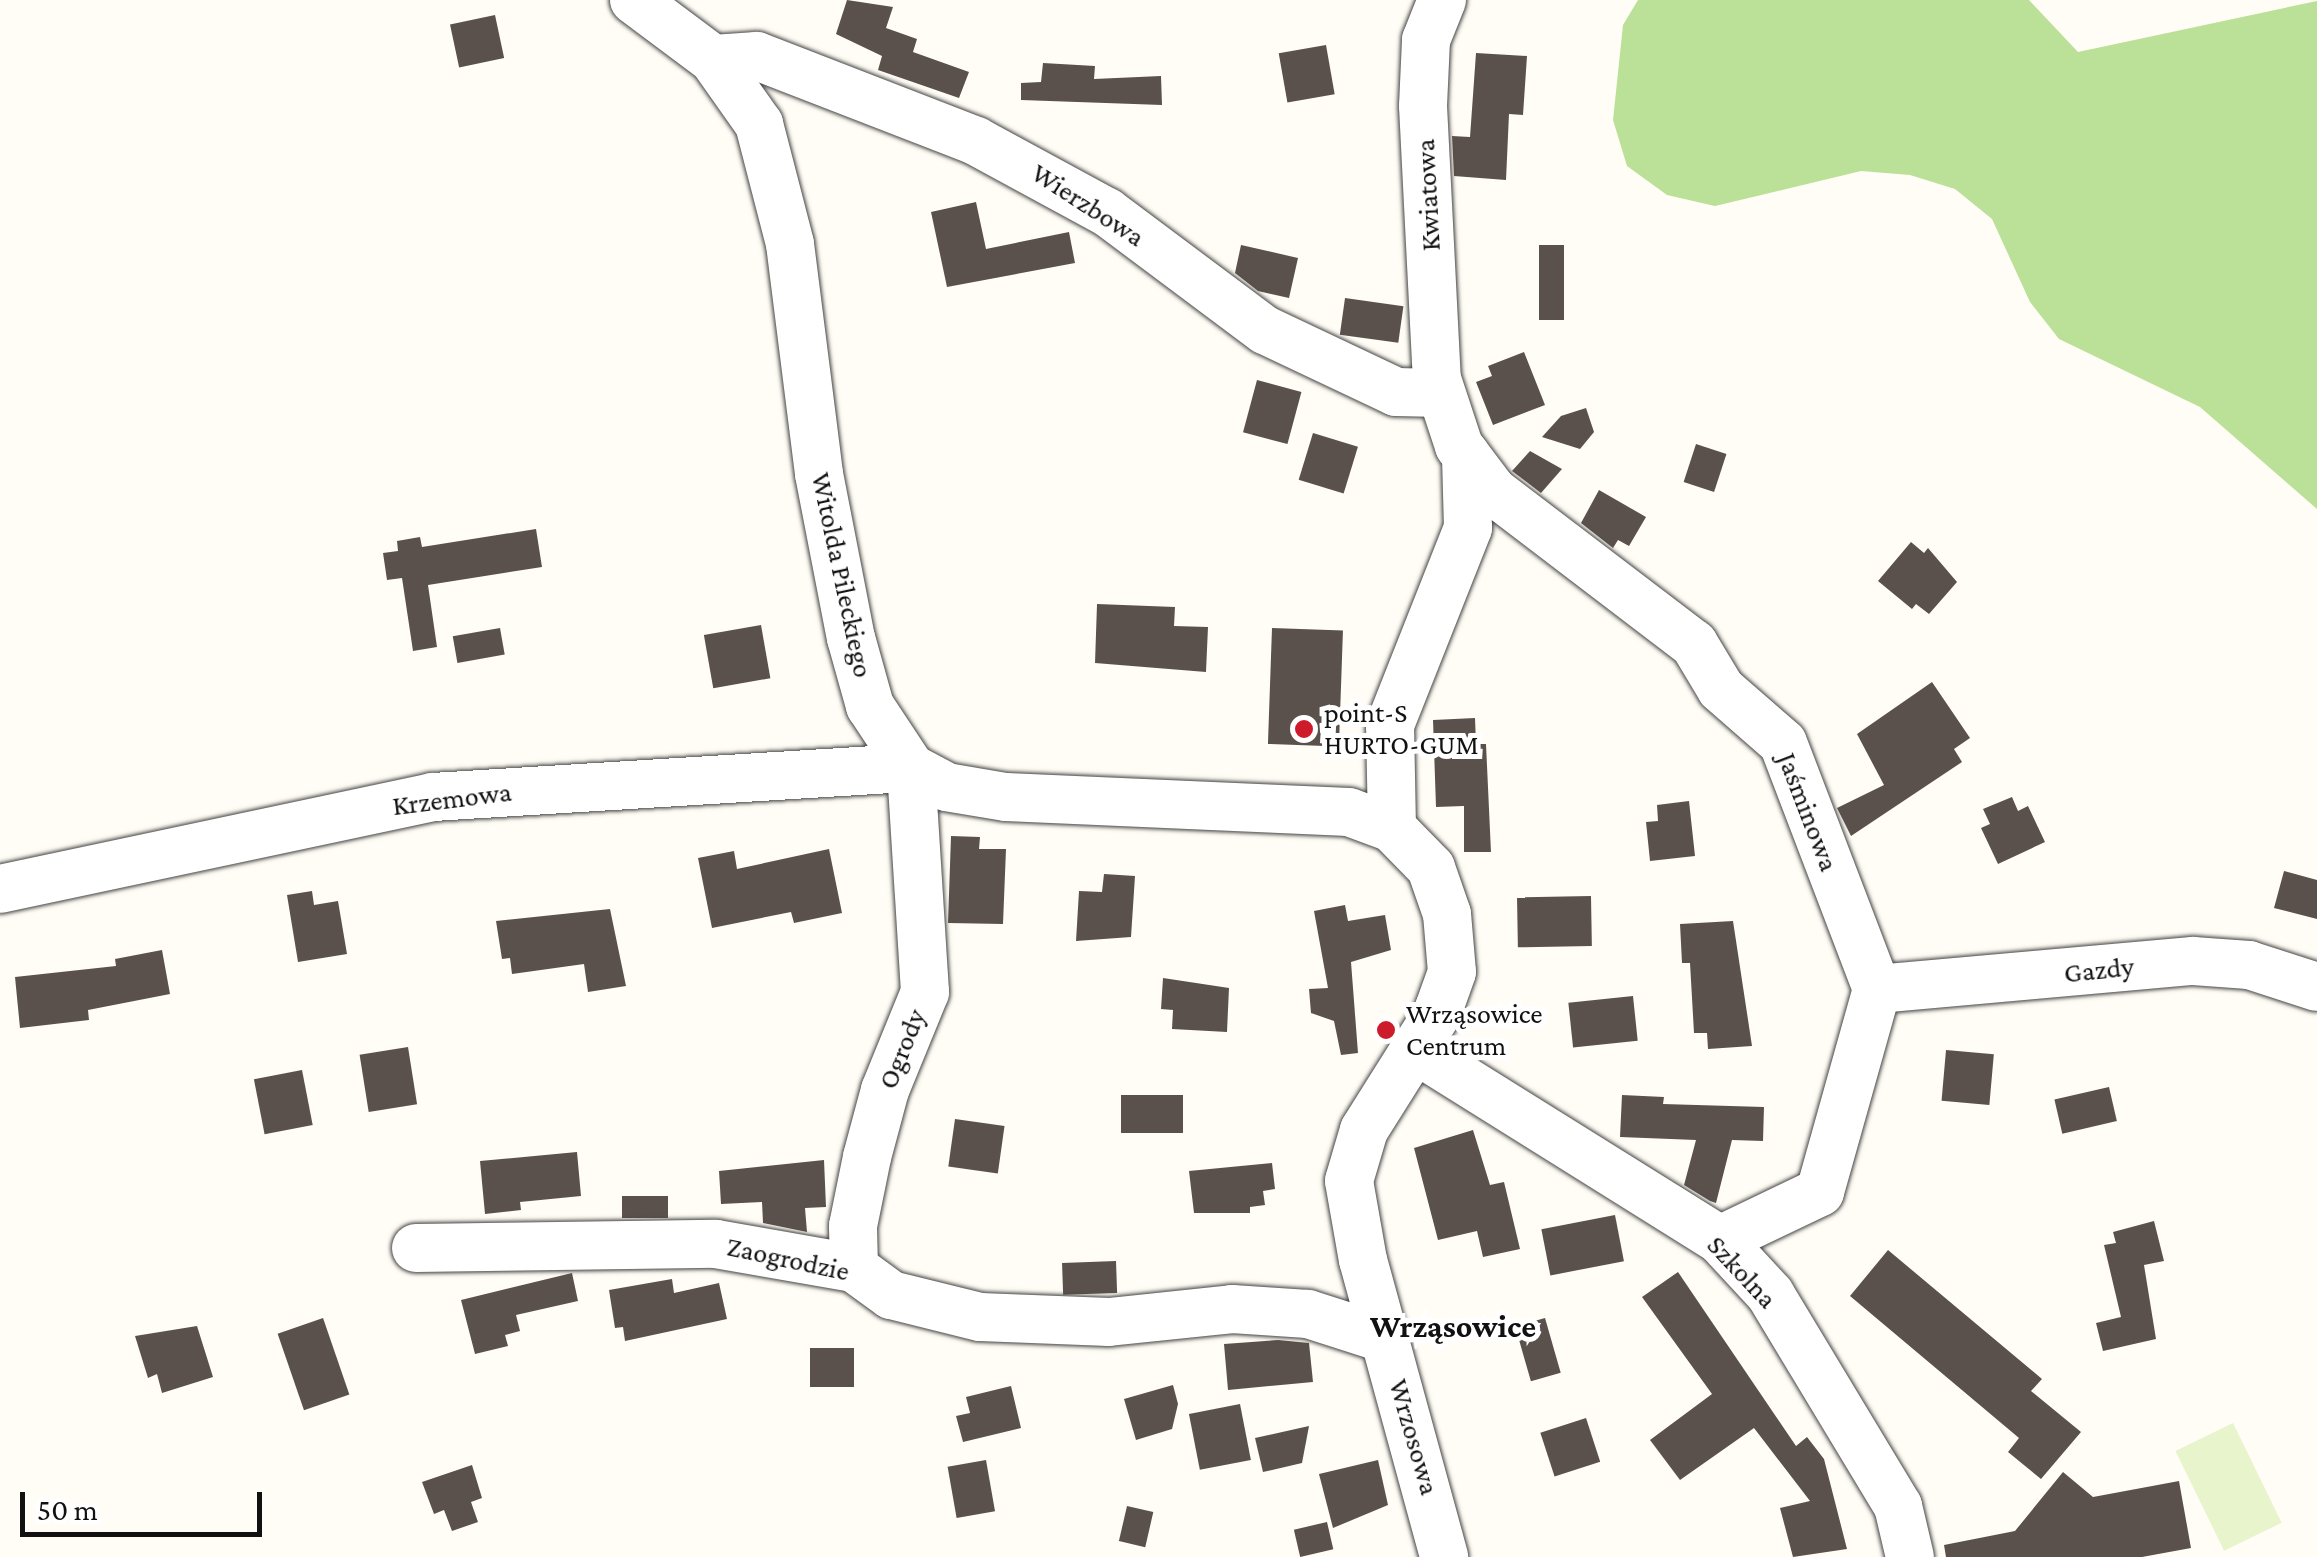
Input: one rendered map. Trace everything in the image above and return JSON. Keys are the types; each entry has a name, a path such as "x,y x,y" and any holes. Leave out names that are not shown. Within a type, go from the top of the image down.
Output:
{"street":[{"name":"Witolda Pileckiego","path":"634,0 713,59 759,124 780,188 819,474 851,638 870,706 911,768"},
{"name":"Kwiatowa","path":"1441,393 1423,106 1426,40 1442,0"},
{"name":"Wierzbowa","path":"713,59 757,56 976,141 1107,212 1265,330 1396,392 1441,393"},
{"name":"Jaśminowa","path":"1441,393 1466,455 1493,490 1547,536 1694,644 1721,689 1783,743 1877,988"},
{"path":"911,768 974,793 1320,808 1392,828 1390,725 1468,528 1466,455"},
{"name":"Krzemowa","path":"0,889 433,796 862,776 911,768"},
{"name":"Ogrody","path":"854,1268 853,1226 884,1090 925,992 911,768"},
{"name":"Wrzosowa","path":"1392,828 1431,868 1453,946 1446,994 1416,1050 1364,1130 1349,1181 1444,1557"},
{"name":"Gazdy","path":"1877,988 2193,961 2248,965 2317,987"},
{"path":"1720,1240 1820,1192 1877,988"},
{"name":"Szkolna","path":"1416,1050 1720,1240 1770,1294 1898,1506 1910,1557"},
{"name":"Zaogrodzie","path":"416,1248 716,1244 854,1268 892,1295 980,1317 1109,1322 1232,1309 1308,1314 1386,1339"}],"green space":[{"path":"1638,0 2029,0 2078,52 2317,1 2317,509 2200,407 2059,339 2030,302 1992,219 1955,189 1910,175 1861,171 1715,206 1667,195 1627,166 1613,120 1623,25"},
{"path":"2233,1423 2282,1523 2224,1551 2175,1451"}],"building":[{"path":"847,0 893,7 886,28 917,39 913,52 969,72 959,98 878,70 882,56 836,34"},
{"path":"495,15 504,58 459,68 450,25"},
{"path":"1326,45 1335,94 1287,103 1279,53"},
{"path":"1476,53 1527,56 1523,115 1509,114 1506,180 1454,176 1452,136 1470,137"},
{"path":"1043,63 1095,66 1094,79 1161,76 1162,105 1021,100 1021,83 1041,82"},
{"path":"976,202 986,249 1069,232 1075,263 947,287 931,212"},
{"path":"1241,245 1298,258 1289,298 1258,291 1235,273"},
{"path":"1539,245 1564,245 1564,320 1539,320"},
{"path":"1345,298 1403,306 1398,343 1340,335"},
{"path":"1524,352 1545,405 1493,425 1476,382 1492,376 1488,366"},
{"path":"1257,380 1301,392 1287,444 1243,432"},
{"path":"1586,408 1594,432 1580,449 1542,437 1561,416"},
{"path":"1313,433 1358,447 1344,494 1299,480"},
{"path":"1696,444 1726,454 1714,492 1684,482"},
{"path":"1530,451 1562,469 1541,493 1512,471"},
{"path":"1599,490 1646,517 1629,546 1618,540 1613,548 1581,523"},
{"path":"536,529 542,567 428,585 437,647 413,651 402,578 387,580 383,553 398,551 397,541 420,537 422,547"},
{"path":"1911,542 1924,553 1928,548 1957,582 1929,614 1916,604 1912,609 1878,581"},
{"path":"1097,604 1175,607 1174,626 1208,627 1206,672 1095,663"},
{"path":"761,625 770,678 713,688 704,635"},
{"path":"500,628 505,655 457,663 453,636"},
{"path":"1272,628 1343,630 1339,746 1268,744"},
{"path":"1932,682 1970,738 1954,749 1962,762 1851,836 1837,808 1884,785 1857,734"},
{"path":"1475,718 1476,744 1486,744 1491,852 1464,852 1464,806 1436,807 1433,720"},
{"path":"2012,797 2018,811 2028,806 2045,842 1998,864 1981,828 1990,824 1983,809"},
{"path":"1689,801 1695,856 1650,861 1646,822 1658,821 1657,805"},
{"path":"951,836 980,837 979,849 1006,849 1003,924 948,923"},
{"path":"829,849 842,913 794,923 791,912 712,928 698,858 734,851 737,869"},
{"path":"2284,871 2317,880 2317,919 2274,908"},
{"path":"1104,874 1135,876 1131,937 1076,941 1079,891 1102,892"},
{"path":"312,891 314,905 338,901 347,954 298,962 287,895"},
{"path":"1591,896 1592,946 1518,947 1517,897"},
{"path":"1345,905 1348,921 1385,915 1391,950 1351,962 1358,1053 1341,1055 1334,1021 1311,1013 1309,989 1328,988 1314,911"},
{"path":"610,909 626,986 588,992 584,964 512,974 510,958 502,959 496,921"},
{"path":"1733,921 1752,1046 1708,1049 1707,1033 1694,1033 1690,963 1682,963 1680,924"},
{"path":"162,950 170,994 88,1010 89,1020 20,1028 15,977 116,966 115,959"},
{"path":"1163,978 1229,988 1227,1032 1172,1029 1173,1010 1161,1009"},
{"path":"1633,996 1638,1041 1573,1048 1568,1003"},
{"path":"408,1047 417,1104 369,1112 360,1055"},
{"path":"1946,1050 1994,1054 1989,1105 1942,1101"},
{"path":"302,1070 313,1125 265,1134 254,1079"},
{"path":"2109,1087 2117,1121 2062,1134 2054,1100"},
{"path":"1121,1095 1183,1095 1183,1133 1121,1133"},
{"path":"1622,1095 1664,1097 1663,1104 1764,1107 1763,1141 1732,1140 1716,1203 1684,1185 1696,1140 1620,1137"},
{"path":"955,1119 1005,1126 998,1173 948,1167"},
{"path":"1473,1130 1490,1185 1504,1182 1520,1249 1483,1257 1477,1231 1438,1240 1414,1148"},
{"path":"577,1152 581,1196 520,1202 521,1210 485,1214 480,1161"},
{"path":"824,1160 826,1207 805,1208 807,1232 763,1223 762,1202 721,1204 719,1171"},
{"path":"1272,1163 1275,1189 1263,1191 1265,1205 1250,1207 1250,1213 1194,1213 1189,1171"},
{"path":"622,1196 668,1196 668,1218 622,1218"},
{"path":"1615,1215 1624,1261 1550,1275 1541,1229"},
{"path":"2154,1221 2164,1261 2144,1265 2156,1339 2103,1351 2096,1323 2121,1317 2104,1245 2116,1243 2113,1232"},
{"path":"1888,1250 2042,1379 2031,1391 2081,1432 2041,1479 2008,1452 2019,1438 1850,1296"},
{"path":"1116,1261 1117,1293 1063,1295 1062,1263"},
{"path":"1678,1272 1796,1446 1807,1437 1824,1459 1847,1549 1793,1557 1780,1508 1810,1501 1754,1428 1680,1480 1650,1440 1712,1394 1642,1297"},
{"path":"572,1273 578,1301 516,1315 520,1331 505,1335 508,1346 475,1354 461,1300"},
{"path":"672,1279 674,1293 719,1283 727,1319 625,1341 623,1327 615,1328 609,1290"},
{"path":"323,1318 349,1395 304,1410 278,1334"},
{"path":"1545,1318 1561,1373 1531,1381 1515,1327"},
{"path":"197,1326 213,1377 162,1393 157,1374 148,1378 135,1336"},
{"path":"1278,1340 1309,1343 1313,1382 1228,1390 1224,1344"},
{"path":"810,1348 854,1348 854,1387 810,1387"},
{"path":"1173,1385 1178,1404 1172,1429 1136,1440 1124,1399"},
{"path":"1011,1386 1021,1428 963,1442 956,1416 970,1413 966,1397"},
{"path":"1240,1404 1251,1460 1200,1470 1189,1414"},
{"path":"1586,1418 1600,1462 1555,1477 1540,1433"},
{"path":"1309,1426 1302,1463 1263,1472 1255,1438"},
{"path":"986,1460 995,1511 957,1518 948,1467"},
{"path":"1378,1460 1388,1505 1333,1528 1319,1474"},
{"path":"472,1465 482,1498 471,1502 478,1522 452,1531 444,1510 434,1514 422,1482"},
{"path":"2063,1472 2093,1497 2179,1481 2191,1548 2142,1557 1946,1557 1944,1545 2015,1531"},
{"path":"1127,1506 1153,1512 1145,1547 1119,1541"},
{"path":"1327,1522 1333,1549 1300,1557 1294,1530"}],"place":[{"name":"point-S HURTO-GUM","path":"1304,729"},
{"name":"Wrząsowice Centrum","path":"1386,1030"}],"district":[{"name":"Wrząsowice","path":"1453,1326"}]}
